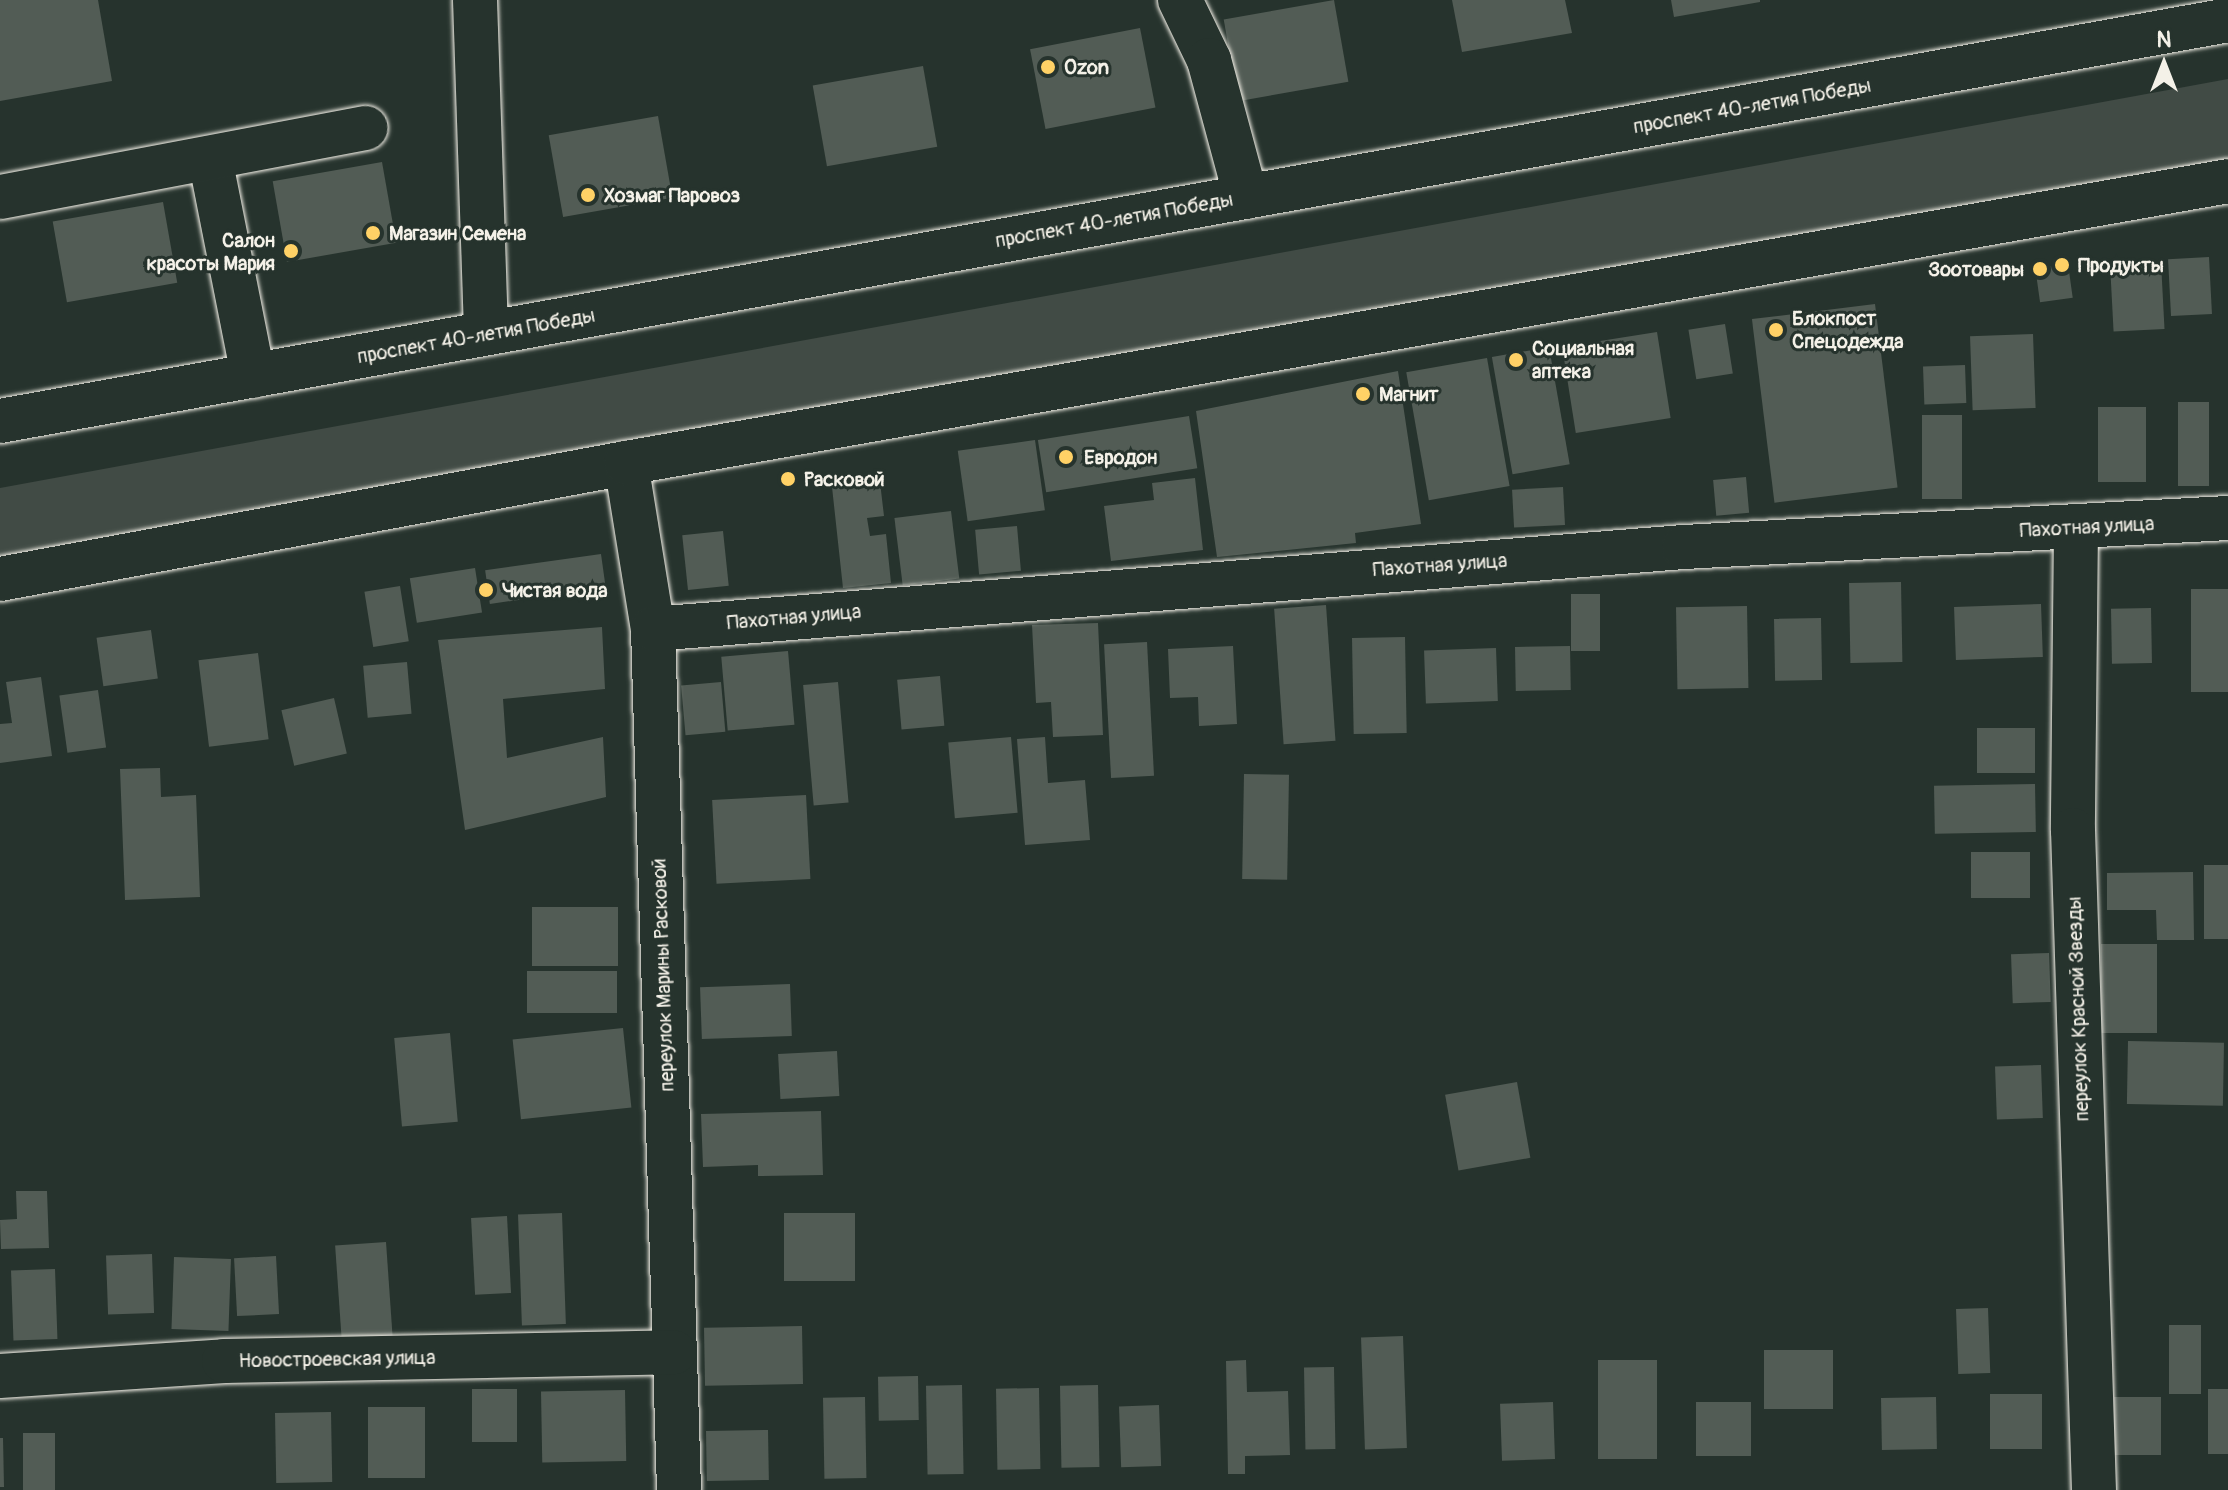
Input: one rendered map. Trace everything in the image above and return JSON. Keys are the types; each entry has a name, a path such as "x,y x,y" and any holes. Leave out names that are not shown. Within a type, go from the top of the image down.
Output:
{"main road":[{"path":"475,0 486,333"},
{"path":"1180,0 1209,60 1246,197"},
{"name":"проспект 40-летия Победы","path":"0,421 2228,20"},
{"path":"0,197 366,128"},
{"path":"210,158 253,376"},
{"path":"0,579 626,463 2228,181"},
{"name":"переулок Марины Расковой","path":"626,463 653,629 679,1490"},
{"name":"Пахотная улица","path":"653,629 1684,547 2228,518"},
{"name":"переулок Красной Звезды","path":"2076,528 2073,830 2094,1490"},
{"name":"Новостроевская улица","path":"0,1376 224,1361 674,1352"}],"shaded area":[{"path":"2228,79 2228,174 0,566 0,488"}],"building":[{"path":"0,0 98,0 112,81 0,101"},
{"path":"1334,0 1348,82 1238,101 1224,19"},
{"path":"1452,0 1565,0 1572,33 1462,52"},
{"path":"1671,0 1760,0 1760,2 1674,17"},
{"path":"1140,28 1155,108 1046,129 1030,49"},
{"path":"923,66 937,147 827,166 813,85"},
{"path":"658,116 672,198 563,217 549,135"},
{"path":"382,162 396,243 287,262 273,181"},
{"path":"163,202 177,283 67,302 53,221"},
{"path":"2209,257 2212,314 2171,316 2168,259"},
{"path":"2161,262 2165,329 2114,332 2110,265"},
{"path":"2068,264 2073,298 2040,302 2035,269"},
{"path":"1875,304 1898,488 1774,503 1752,319"},
{"path":"1725,324 1733,373 1696,379 1688,330"},
{"path":"1657,332 1671,418 1576,433 1562,347"},
{"path":"2033,334 2036,408 1973,410 1970,336"},
{"path":"1549,347 1570,464 1513,474 1492,357"},
{"path":"1487,358 1510,486 1429,500 1406,372"},
{"path":"1965,365 1966,403 1924,404 1923,366"},
{"path":"1398,371 1421,524 1355,533 1356,543 1217,557 1196,411"},
{"path":"2178,402 2209,402 2209,486 2178,486"},
{"path":"2098,407 2146,407 2146,482 2098,482"},
{"path":"1922,415 1962,415 1962,499 1922,499"},
{"path":"1189,416 1197,468 1046,492 1038,440"},
{"path":"1035,440 1045,510 968,521 958,451"},
{"path":"1746,477 1749,513 1716,516 1713,480"},
{"path":"1195,478 1203,550 1111,561 1104,506 1154,500 1152,483"},
{"path":"880,482 884,516 867,518 870,536 886,534 891,583 843,588 832,487"},
{"path":"1563,487 1565,525 1514,528 1512,490"},
{"path":"951,511 959,578 903,585 894,518"},
{"path":"1017,526 1021,571 979,574 975,530"},
{"path":"723,531 729,586 688,590 682,535"},
{"path":"601,554 606,588 490,604 485,570"},
{"path":"475,568 482,612 417,623 410,578"},
{"path":"1901,582 1902,662 1850,663 1849,583"},
{"path":"400,586 409,641 373,647 364,592"},
{"path":"2191,589 2228,589 2228,692 2191,692"},
{"path":"1571,594 1600,594 1600,651 1571,651"},
{"path":"2041,604 2043,657 1956,660 1954,607"},
{"path":"1326,605 1335,741 1284,744 1274,609"},
{"path":"1747,606 1748,688 1677,689 1676,607"},
{"path":"2151,608 2152,663 2112,664 2111,609"},
{"path":"1821,618 1822,680 1775,681 1774,619"},
{"path":"1098,623 1103,735 1053,737 1051,702 1036,703 1032,625"},
{"path":"602,627 605,689 503,699 507,758 603,737 606,797 465,830 438,640"},
{"path":"151,630 158,679 103,686 97,638"},
{"path":"1405,637 1407,733 1354,734 1352,638"},
{"path":"1147,642 1154,776 1111,778 1104,644"},
{"path":"1233,646 1237,724 1199,726 1198,697 1170,698 1168,649"},
{"path":"1570,646 1571,690 1516,691 1515,647"},
{"path":"1496,648 1498,701 1426,703 1424,651"},
{"path":"788,651 794,725 728,731 721,657"},
{"path":"258,653 269,739 209,747 198,660"},
{"path":"407,662 412,714 368,718 363,666"},
{"path":"940,676 944,726 902,730 897,680"},
{"path":"41,677 52,756 0,763 0,724 12,723 6,682"},
{"path":"721,682 725,732 686,735 681,685"},
{"path":"838,682 849,803 814,806 803,685"},
{"path":"98,690 106,747 67,753 59,695"},
{"path":"334,698 347,754 294,766 281,710"},
{"path":"1977,728 2035,728 2035,773 1977,773"},
{"path":"1011,737 1018,813 955,818 948,742"},
{"path":"1045,737 1048,783 1085,780 1090,840 1025,845 1017,739"},
{"path":"160,768 161,797 196,795 200,897 125,900 120,769"},
{"path":"1244,774 1289,775 1287,880 1242,879"},
{"path":"2035,784 2036,832 1935,834 1934,786"},
{"path":"806,795 810,879 717,884 712,800"},
{"path":"1971,852 2030,852 2030,898 1971,898"},
{"path":"2204,865 2228,865 2228,939 2204,939"},
{"path":"2193,872 2194,940 2157,940 2156,910 2107,910 2107,873"},
{"path":"532,907 618,907 618,966 532,966"},
{"path":"2101,944 2157,944 2157,1033 2101,1033"},
{"path":"2049,953 2051,1002 2013,1003 2011,954"},
{"path":"527,971 617,971 617,1013 527,1013"},
{"path":"790,984 792,1036 702,1039 700,987"},
{"path":"623,1028 631,1108 521,1119 513,1040"},
{"path":"450,1033 458,1122 402,1127 394,1038"},
{"path":"2128,1041 2224,1043 2223,1106 2127,1104"},
{"path":"837,1051 839,1096 780,1099 778,1054"},
{"path":"2041,1065 2043,1118 1997,1120 1995,1067"},
{"path":"1517,1082 1530,1158 1458,1171 1445,1095"},
{"path":"821,1111 823,1175 758,1176 758,1165 703,1167 701,1114"},
{"path":"16,1191 47,1191 49,1248 1,1249 0,1220 17,1219"},
{"path":"562,1213 566,1324 522,1325 518,1215"},
{"path":"784,1213 855,1213 855,1281 784,1281"},
{"path":"507,1216 511,1293 475,1295 471,1218"},
{"path":"386,1242 393,1336 342,1339 335,1246"},
{"path":"152,1254 154,1313 108,1315 106,1256"},
{"path":"276,1256 279,1314 237,1316 234,1258"},
{"path":"174,1257 231,1259 228,1331 171,1329"},
{"path":"55,1269 57,1339 13,1340 11,1271"},
{"path":"1988,1308 1990,1373 1958,1374 1956,1309"},
{"path":"2169,1325 2201,1325 2201,1394 2169,1394"},
{"path":"802,1326 803,1384 705,1386 704,1328"},
{"path":"1403,1336 1407,1448 1365,1449 1361,1337"},
{"path":"1764,1350 1833,1350 1833,1409 1764,1409"},
{"path":"1246,1360 1247,1392 1288,1391 1290,1455 1245,1456 1245,1474 1228,1474 1226,1361"},
{"path":"1598,1360 1657,1360 1657,1459 1598,1459"},
{"path":"1334,1367 1335,1449 1305,1450 1304,1368"},
{"path":"918,1376 919,1420 879,1421 878,1377"},
{"path":"962,1385 964,1474 928,1475 926,1386"},
{"path":"1098,1385 1099,1467 1061,1468 1060,1386"},
{"path":"1039,1388 1040,1469 997,1470 996,1389"},
{"path":"472,1389 517,1389 517,1442 472,1442"},
{"path":"2208,1389 2228,1389 2228,1454 2208,1454"},
{"path":"625,1390 626,1461 542,1462 541,1391"},
{"path":"1990,1394 2042,1394 2042,1449 1990,1449"},
{"path":"865,1397 866,1478 824,1479 823,1398"},
{"path":"1936,1397 1937,1449 1882,1450 1881,1398"},
{"path":"2114,1397 2161,1397 2161,1455 2114,1455"},
{"path":"1553,1402 1555,1459 1502,1461 1500,1404"},
{"path":"1696,1402 1751,1402 1751,1456 1696,1456"},
{"path":"1159,1405 1161,1466 1121,1467 1119,1406"},
{"path":"368,1407 425,1407 425,1478 368,1478"},
{"path":"331,1412 332,1482 276,1483 275,1413"},
{"path":"768,1430 769,1480 707,1481 706,1431"},
{"path":"23,1433 55,1433 55,1490 23,1490"},
{"path":"0,1438 3,1438 4,1487 0,1487"}],"place":[{"name":"Ozon","path":"1048,67"},
{"name":"Хозмаг Паровоз","path":"588,195"},
{"name":"Магазин Семена","path":"373,233"},
{"name":"Салон красоты Мария","path":"291,251"},
{"name":"Продукты","path":"2062,265"},
{"name":"Зоотовары","path":"2040,269"},
{"name":"Блокпост Спецодежда","path":"1776,330"},
{"name":"Социальная аптека","path":"1516,360"},
{"name":"Магнит","path":"1363,394"},
{"name":"Евродон","path":"1066,457"},
{"name":"Расковой","path":"788,479"},
{"name":"Чистая вода","path":"486,590"}]}
